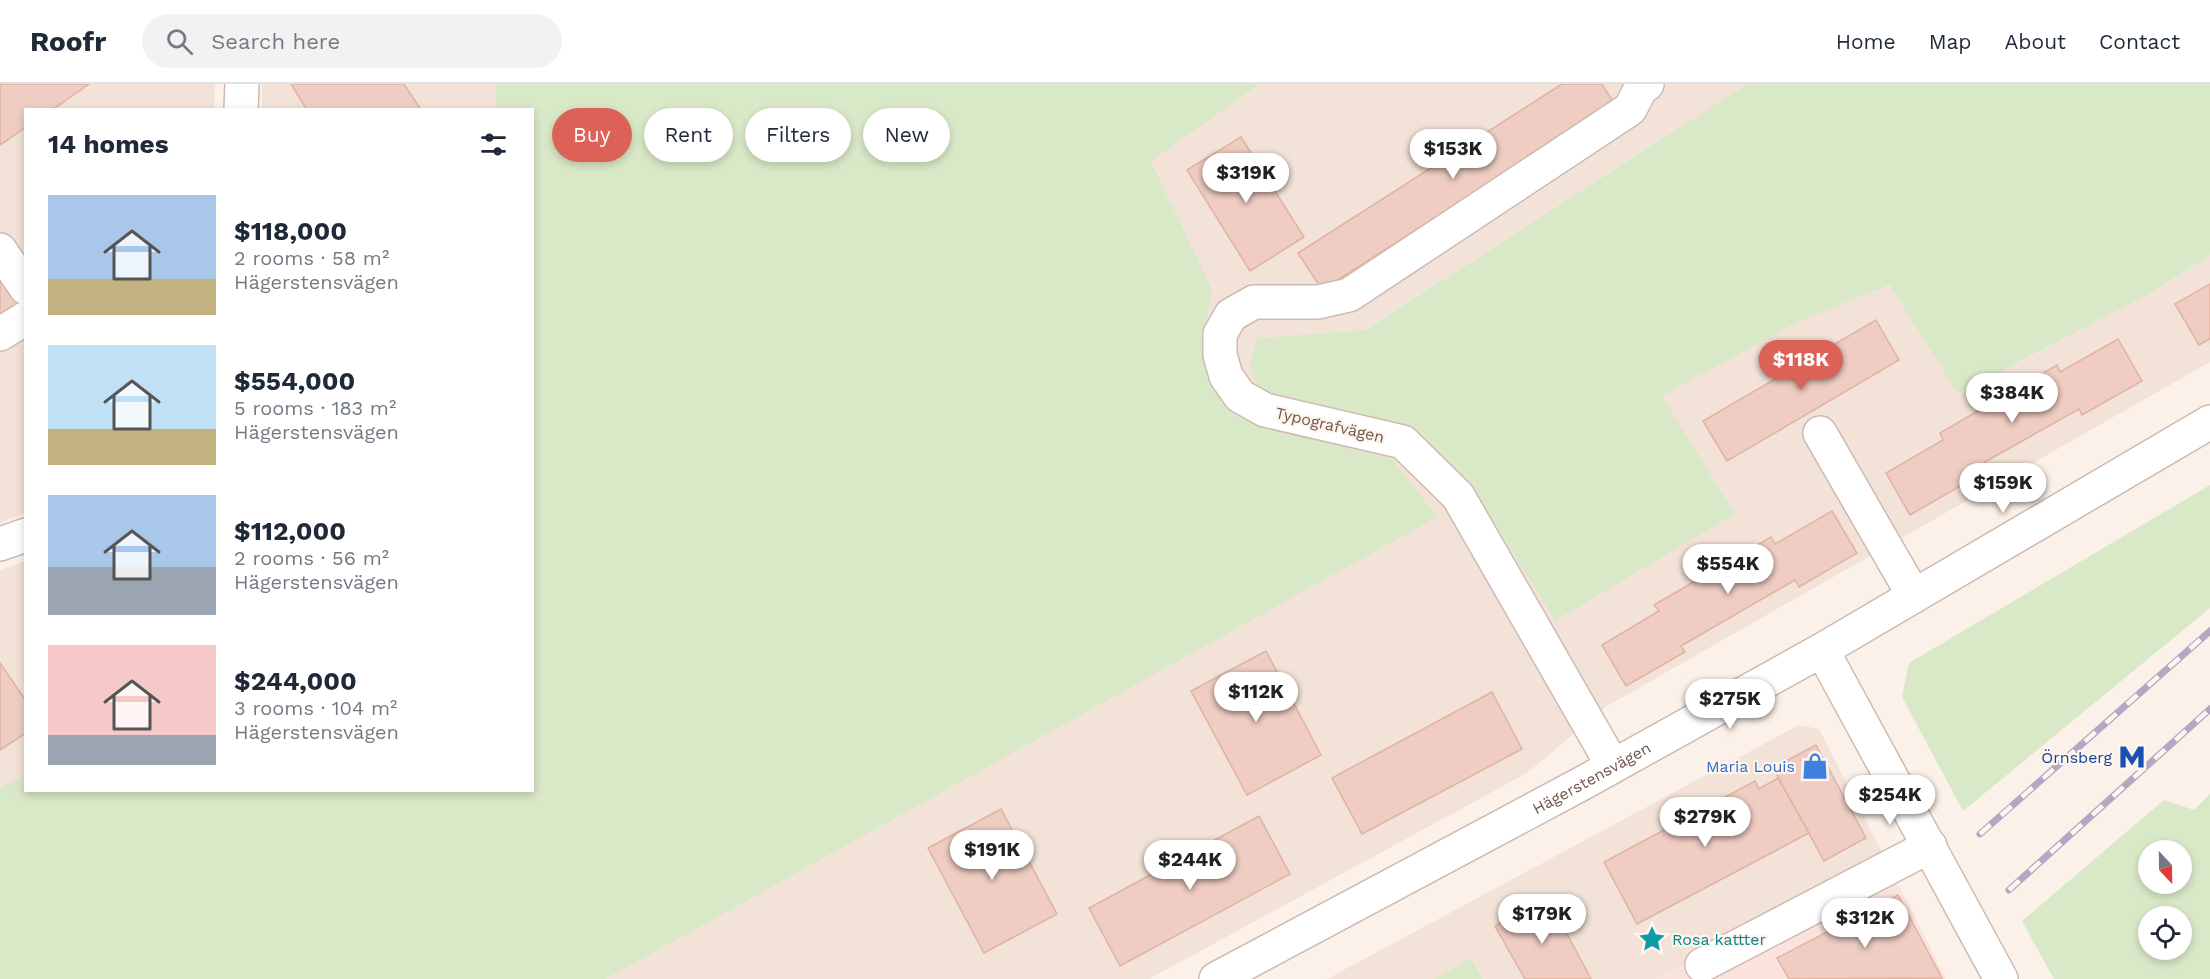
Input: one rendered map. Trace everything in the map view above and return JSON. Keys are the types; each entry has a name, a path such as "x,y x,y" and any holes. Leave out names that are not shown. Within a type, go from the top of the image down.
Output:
{"street":[{"path":"241,108 242,84"},
{"name":"Typografvägen","path":"1613,766 1458,496 1403,442 1265,410 1240,396 1226,376 1220,355 1220,334 1231,315 1254,302 1318,302 1349,295 1638,97"},
{"path":"0,250 24,285"},
{"path":"0,334 24,319"},
{"name":"Hägerstensvägen","path":"1216,979 1613,766 1822,650 2210,422"},
{"path":"1820,433 1914,596"},
{"path":"0,544 24,536"},
{"path":"1822,650 2001,979"},
{"path":"1702,965 1930,846"}],"shaded area":[{"path":"0,84 215,84 214,108 24,108 24,513 0,523"},
{"path":"262,84 496,84 496,108 262,108"},
{"path":"1260,84 1747,84 1364,330 1258,338 1259,389 1411,434 1477,495 1555,621 1735,514 1661,396 1796,323 1891,285 1959,394 2149,294 2210,255 2210,362 1607,706 1527,773 1149,979 606,979 1436,517 1275,429 1231,412 1209,375 1204,336 1211,290 1151,160"},
{"path":"24,561 24,775 0,788 0,570"},
{"path":"1799,725 1819,729 1887,862 1655,979 1327,979"},
{"path":"1887,862 1946,979 1655,979"}],"green space":[{"path":"496,84 1260,84 1151,161 1212,290 1204,336 1210,375 1231,412 1275,429 1393,460 1437,517 606,979 0,979 0,788 24,775 24,792 534,792 534,108 496,108"},
{"path":"1747,84 2210,84 2210,255 2149,294 1958,394 1890,285 1796,323 1662,396 1735,514 1555,621 1477,495 1411,434 1259,389 1249,367 1258,338 1365,330"},
{"path":"2210,485 2210,608 1963,811 1902,697 1909,663"},
{"path":"2210,794 2210,979 2054,979 2022,921 2164,800 2194,810"},
{"path":"1471,959 1482,979 1435,979"}],"building":[{"path":"0,84 89,84 55,108 24,108 24,128 0,145"},
{"path":"291,84 404,84 420,108 306,108"},
{"path":"1562,84 1602,84 1614,103 1322,290 1298,253"},
{"path":"1241,137 1304,237 1250,271 1187,170"},
{"path":"0,269 24,309 0,324"},
{"path":"2210,284 2210,339 2199,345 2175,304"},
{"path":"1876,320 1899,360 1727,461 1703,421"},
{"path":"2118,339 2142,381 2082,415 2079,409 1992,458 1965,474 1969,481 1910,515 1886,473 1943,440 1940,433 2057,365 2060,372"},
{"path":"1832,511 1857,553 1799,587 1795,580 1681,646 1685,652 1626,686 1602,645 1659,611 1654,605 1771,537 1775,544"},
{"path":"1266,651 1321,755 1247,795 1191,691"},
{"path":"0,663 24,698 24,734 0,750"},
{"path":"1492,692 1522,749 1362,834 1332,778"},
{"path":"1816,745 1866,838 1824,861 1773,768"},
{"path":"1778,778 1809,833 1637,924 1604,862 1755,781 1759,789"},
{"path":"1001,809 1057,914 984,953 928,848"},
{"path":"1259,816 1290,874 1120,966 1089,908"},
{"path":"1898,895 1942,978 1789,979 1777,958"},
{"path":"1548,898 1591,979 1525,979 1495,926"}],"railway":[{"path":"1980,834 2210,631"},
{"path":"2009,890 2210,709"}],"place":[{"name":"Örnsberg","path":"2132,757"},
{"name":"Maria Louis","path":"1815,766"},
{"name":"Rosa kattter","path":"1652,939"}]}
